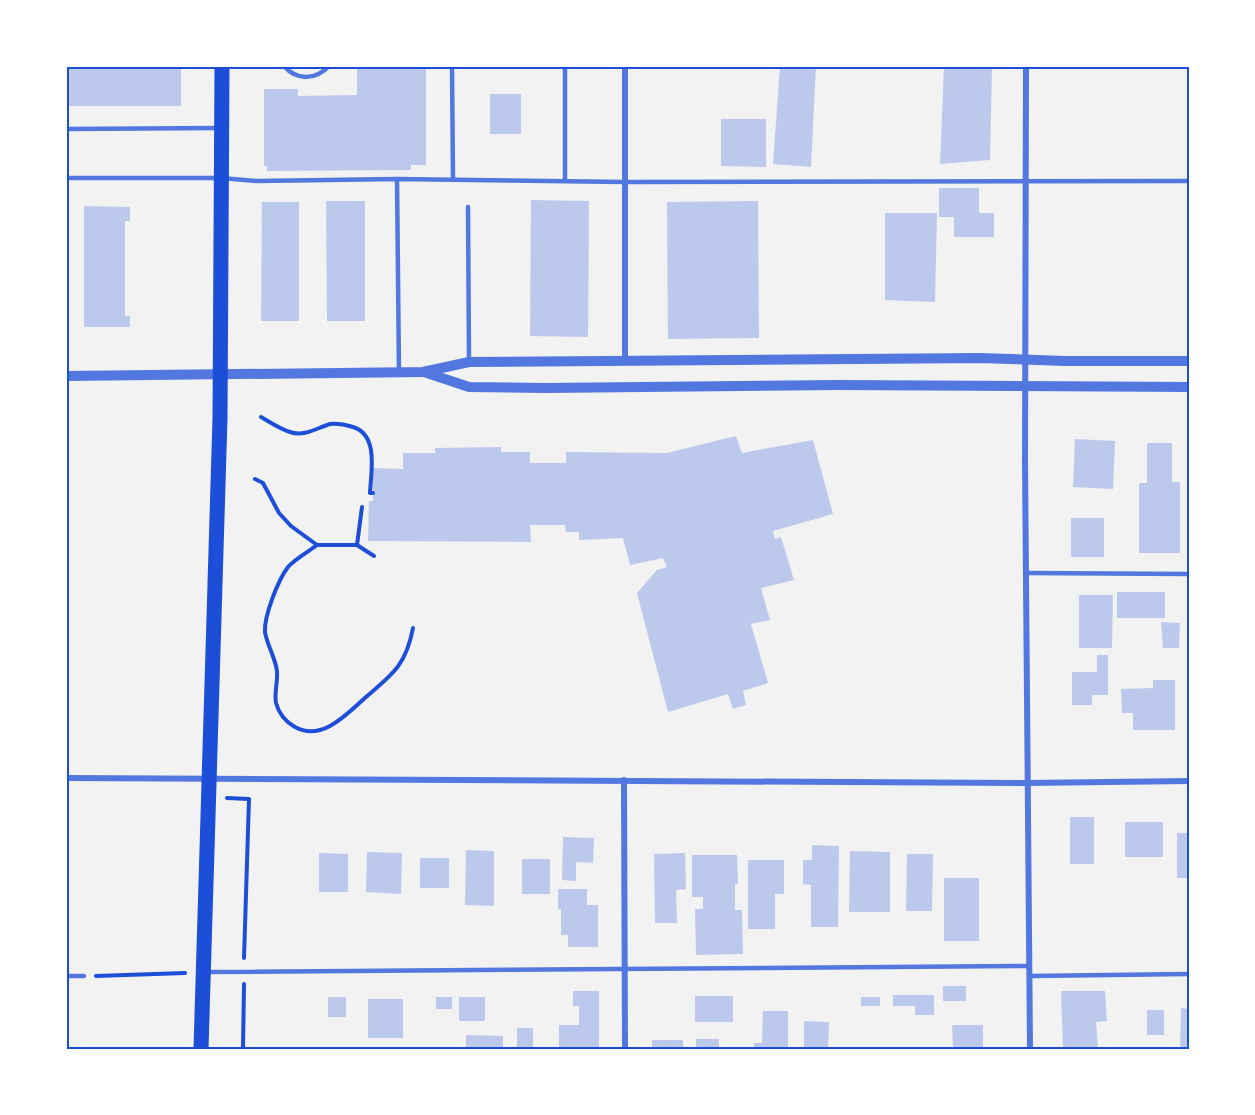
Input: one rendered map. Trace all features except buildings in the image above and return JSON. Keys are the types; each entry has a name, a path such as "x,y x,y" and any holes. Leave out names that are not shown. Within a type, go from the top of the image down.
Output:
{"main road":[{"path":"201,1049 220,375 222,66"}],"street":[{"path":"625,66 626,361"},
{"path":"1026,66 1025,387 1030,1049"},
{"path":"66,376 399,373 423,372 469,362 968,358 1189,361"},
{"path":"423,372 470,387 837,385 1189,387"},
{"path":"66,778 1027,783 1189,781"},
{"path":"624,780 625,1049"}],"lane":[{"path":"284,66 295,75 303,77 321,73 329,66"},
{"path":"452,66 453,180"},
{"path":"564,181 565,66"},
{"path":"66,129 221,128"},
{"path":"66,178 626,182 1189,181"},
{"path":"397,179 399,373"},
{"path":"468,207 469,362"},
{"path":"1027,573 1189,574"},
{"path":"204,972 1029,966"},
{"path":"1029,976 1189,974"},
{"path":"66,976 84,976"}],"path":[{"path":"261,417 290,432 319,430 331,424 345,424 359,429 368,438 371,451 370,493 373,493"},
{"path":"255,479 263,483 279,513 291,526 317,545 357,545 374,556"},
{"path":"357,545 362,507"},
{"path":"317,545 288,567 277,587 265,623 267,642 273,653 278,674 275,700 282,717 291,725 300,730 321,731 344,717 396,670 409,646 413,628"},
{"path":"243,1049 249,799"},
{"path":"84,976 204,972"}]}
